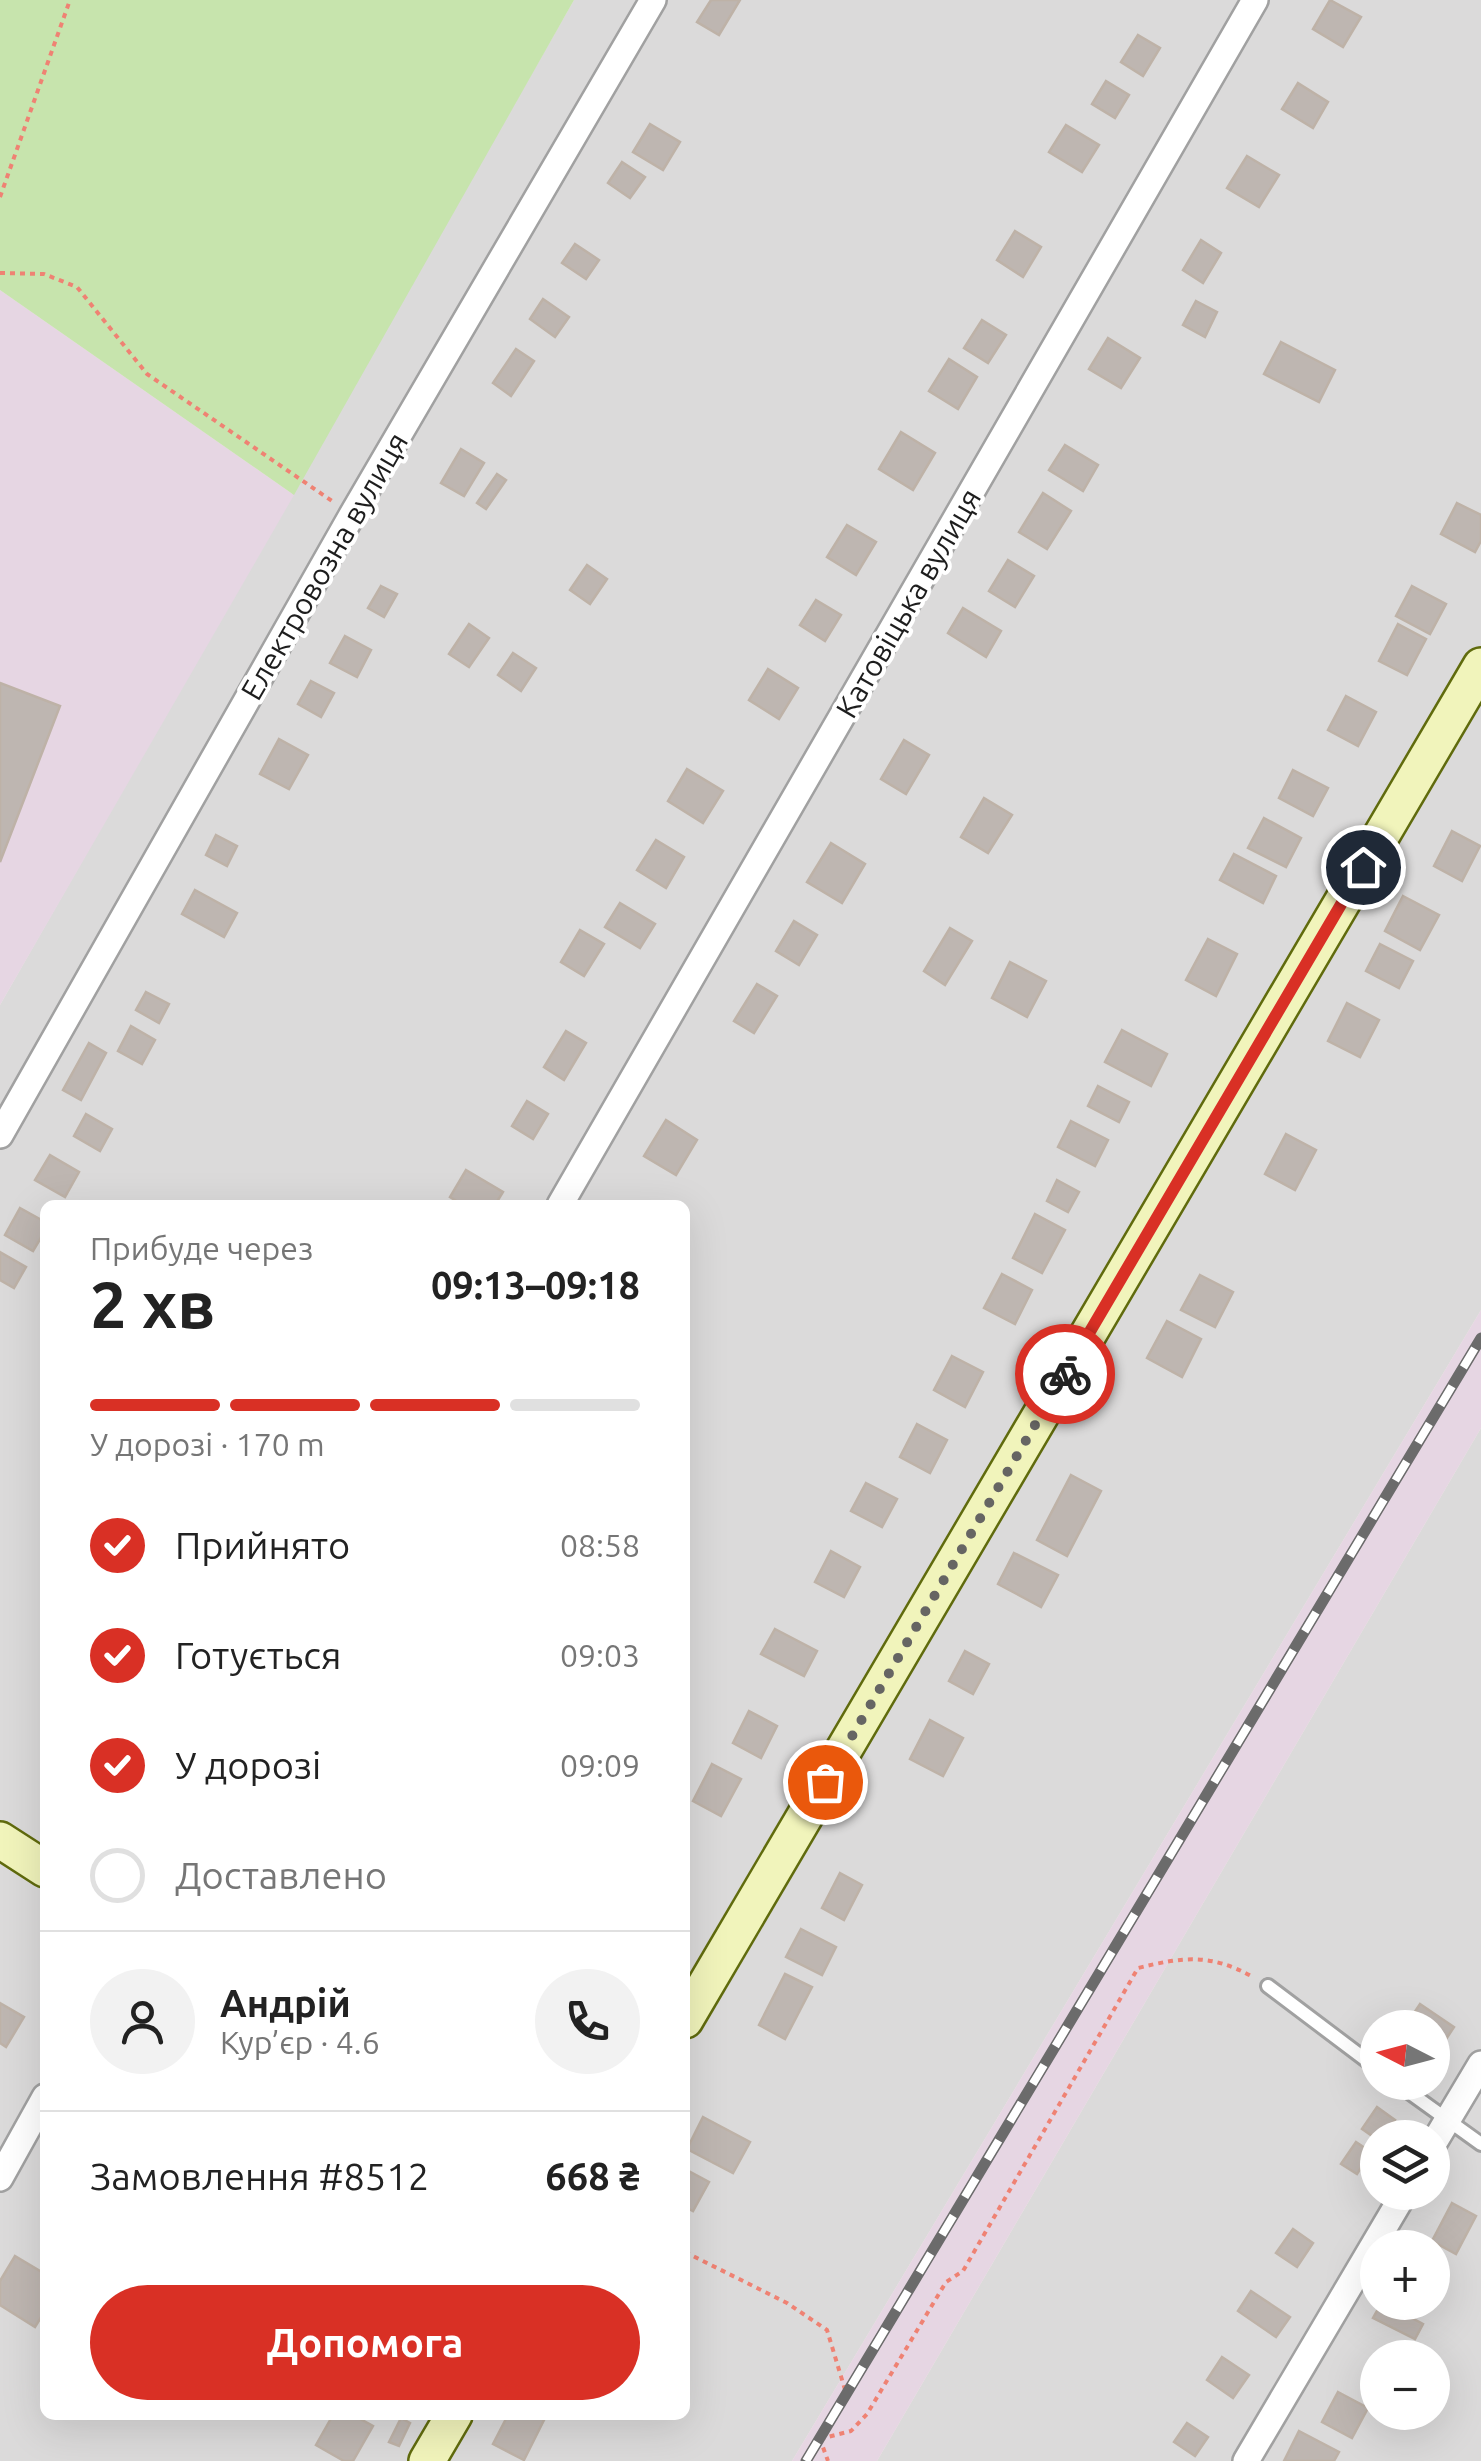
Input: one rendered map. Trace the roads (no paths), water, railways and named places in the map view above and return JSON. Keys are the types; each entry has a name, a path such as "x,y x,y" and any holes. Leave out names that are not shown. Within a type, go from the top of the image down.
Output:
{"main road":[{"path":"690,2011 1481,666"},
{"path":"0,1840 40,1865"},
{"path":"427,2461 451,2420"}],"street":[{"name":"Електровозна вулиця","path":"0,1135 352,515 653,0"},
{"name":"Катовіцька вулиця","path":"563,1200 1254,0"},
{"path":"1448,2120 1481,2064"},
{"path":"0,2178 40,2106"},
{"path":"1246,2461 1394,2210"}],"lane":[{"path":"1268,1986 1360,2055"},
{"path":"1418,2100 1444,2120"},
{"path":"1450,2124 1481,2144"}],"railway":[{"path":"806,2461 1481,1338"}]}
